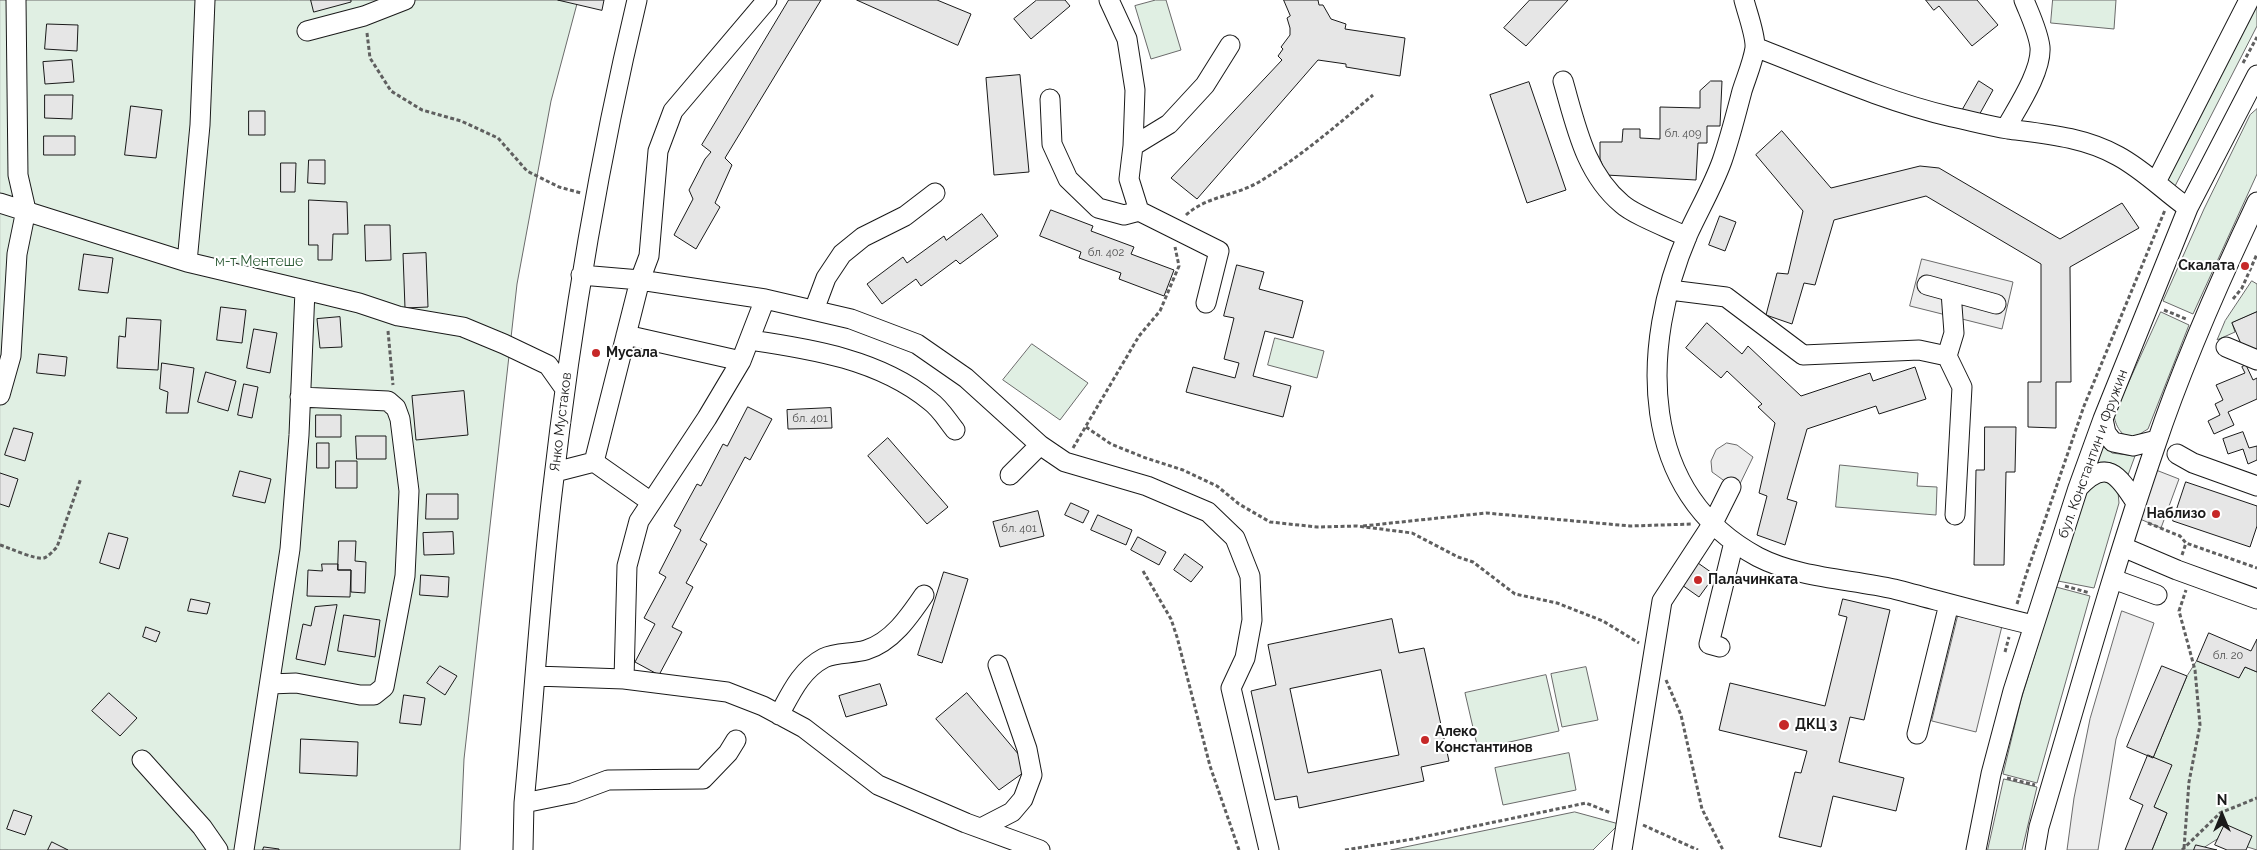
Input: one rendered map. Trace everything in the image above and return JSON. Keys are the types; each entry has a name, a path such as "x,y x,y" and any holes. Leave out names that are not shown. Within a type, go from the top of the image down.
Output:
{"street":[{"path":"0,396 11,356 17,254 26,210 18,176 16,0"},
{"path":"187,262 200,125 205,0"},
{"path":"308,30 364,16 405,0"},
{"name":"Янко Мустаков","path":"524,850 524,803 535,676 555,472 580,275 613,100 637,0"},
{"path":"594,462 640,280 650,256 658,150 674,112 767,0"},
{"path":"1109,0 1127,39 1135,90 1129,179 1138,210 1174,230 1219,251 1206,302"},
{"path":"1744,0 1755,47 1722,161 1687,237 1670,290 1661,328 1657,365 1658,399 1662,430 1670,460 1683,486 1713,523 1734,542 1760,558 1789,569 1893,589 2033,625"},
{"path":"2006,128 2033,80 2040,49 2034,24 2024,0"},
{"path":"2156,182 2249,0"},
{"path":"1132,146 1169,124 1205,85 1230,45"},
{"path":"1755,47 1864,90 1950,116 2006,128 2071,137 2117,155 2156,182 2172,197 2188,208"},
{"name":"бул. Константин и Фружин","path":"1976,850 1991,774 2013,691 2078,488 2103,419 2188,208 2252,96 2257,74"},
{"path":"1563,81 1586,158 1606,188 1623,206 1687,237"},
{"path":"1050,99 1052,144 1068,179 1098,208 1124,215 1138,210"},
{"path":"814,310 826,278 842,254 863,237 905,216 935,193"},
{"path":"2035,850 2039,827 2136,503 2157,440 2202,326 2234,250 2257,202"},
{"path":"0,203 187,262 305,290 386,312 463,327 548,365 565,389"},
{"path":"580,275 640,280 765,299 850,319 917,344 966,378 1040,445 1065,462 1147,486 1208,512 1235,538 1250,576 1252,620 1246,658 1231,688 1269,850"},
{"path":"1927,285 1996,304"},
{"path":"244,850 290,549 305,290"},
{"path":"1670,290 1726,297 1804,355 1919,350 1947,356"},
{"path":"1951,292 1954,332 1947,356 1962,387 1955,514"},
{"path":"624,679 627,566 639,521 707,418 741,361 765,299"},
{"path":"626,334 741,361"},
{"path":"750,340 784,345 849,360 894,376 931,401 955,430"},
{"path":"2226,347 2257,360"},
{"path":"270,684 296,683 360,695 374,694 384,687 405,576 409,491 400,419 396,408 388,401 300,396"},
{"path":"2103,419 2106,433 2113,442 2133,446 2157,440"},
{"path":"1010,475 1040,445"},
{"path":"2177,454 2193,463 2257,486"},
{"path":"555,472 594,462 651,502"},
{"path":"2078,488 2094,474 2108,472 2117,477 2136,503"},
{"path":"1622,850 1662,601 1713,523 1731,487"},
{"path":"1720,647 1709,644 1734,542"},
{"path":"2123,546 2183,567 2257,599"},
{"path":"2113,579 2157,596"},
{"path":"779,715 799,678 824,658 866,650 887,639 924,596"},
{"path":"1918,734 1949,604"},
{"path":"981,828 1012,812 1023,799 1032,775 1027,749 998,664"},
{"path":"535,676 624,679 727,692 763,706 804,728 878,785 981,828 1040,850"},
{"path":"524,803 573,793 608,780 703,779 728,752 736,740"},
{"path":"142,760 202,827 218,850"}],"path":[{"path":"364,16 370,58 391,91 422,110 461,121 498,138 527,171 559,186 595,197"},
{"path":"1065,462 1139,336 1160,311 1174,282 1179,266 1174,246 1174,230 1193,209 1206,202 1257,183 1320,140 1373,94"},
{"path":"2129,295 2202,326"},
{"path":"386,312 396,408"},
{"path":"1086,426 1111,444 1183,470 1217,486 1239,504 1270,522 1317,527 1357,526 1486,513 1630,526 1713,523"},
{"path":"0,545 38,558 45,558 52,553 57,547 81,478"},
{"path":"1357,526 1412,534 1434,543 1458,557 1473,562 1515,594 1557,603 1603,621 1633,638 1653,657 1670,687 1681,716 1702,809 1723,850"},
{"path":"2183,849 2189,782 2200,725 2195,670 2179,611 2186,542 2257,568"},
{"path":"1143,571 1171,619 1210,766 1239,850"},
{"path":"2183,849 2220,813 2257,798"},
{"path":"1345,850 1413,839 1586,804 1628,818 1698,850"}],"green space":[{"name":"м-т Ментeше","path":"0,0 578,0 551,101 517,284 464,759 460,850 0,850"},
{"path":"1156,0 1166,0 1181,50 1151,59 1135,6"},
{"path":"2053,0 2116,0 2114,29 2051,23"},
{"path":"2257,0 2257,26 2174,188 2166,183"},
{"path":"2257,109 2257,174 2193,314 2163,301 2204,209 2250,115"},
{"path":"2252,281 2257,284 2257,312 2232,323 2235,332 2217,340 2225,321"},
{"path":"2161,312 2189,325 2148,429 2134,437 2126,436 2116,423 2114,415"},
{"path":"1275,338 1324,351 1317,378 1268,365"},
{"path":"1032,344 1088,383 1060,420 1003,380"},
{"path":"2102,444 2112,453 2135,456 2128,475 2113,464 2105,462 2095,463"},
{"path":"1840,465 1918,473 1917,486 1937,487 1936,515 1836,507"},
{"path":"2103,481 2114,485 2118,492 2119,503 2094,588 2058,581 2085,492 2093,485"},
{"path":"2056,587 2090,596 2037,783 2003,774 2021,700"},
{"path":"2197,661 2239,677 2245,667 2257,672 2257,850 2219,838 2200,850 2152,850 2167,813 2154,807 2153,758 2187,676"},
{"path":"1586,667 1598,720 1562,727 1551,674"},
{"path":"1546,675 1559,731 1478,749 1465,693"},
{"path":"1569,753 1576,790 1503,805 1495,768"},
{"path":"2004,779 2037,787 2022,850 1988,850"},
{"path":"1575,812 1619,824 1593,850 1391,850"}],"shaded area":[{"path":"1922,259 2013,282 2002,329 1910,306"},
{"path":"1727,443 1737,445 1753,457 1737,490 1712,472 1711,461 1716,450"},
{"path":"2156,470 2179,479 2161,528 2140,519"},
{"path":"2122,611 2154,623 2116,739 2098,850 2067,850 2074,798 2090,719"},
{"path":"1958,616 2002,626 1976,732 1932,721"}],"building":[{"path":"311,0 351,0 351,2 314,12"},
{"path":"558,0 604,0 602,10"},
{"path":"789,0 821,0 725,158 732,165 715,203 720,207 696,249 674,235 693,199 689,190 705,159 711,152 702,145"},
{"path":"857,0 937,0 971,14 958,45"},
{"path":"1037,0 1065,0 1070,6 1031,39 1014,19"},
{"path":"1284,0 1318,0 1319,5 1323,5 1331,19 1346,24 1345,29 1405,38 1400,76 1346,67 1346,64 1318,60 1197,199 1171,178 1282,60 1278,56 1283,49 1281,47 1290,35 1287,18 1290,16"},
{"path":"1530,0 1568,0 1526,46 1504,28"},
{"path":"1926,0 1977,0 1998,25 1972,46 1939,6 1934,10"},
{"path":"47,24 78,25 77,51 45,49"},
{"path":"72,60 74,82 45,84 43,62"},
{"path":"1020,75 1029,172 994,175 986,78"},
{"path":"1711,81 1722,81 1720,126 1707,126 1707,143 1698,143 1696,180 1606,175 1600,159 1600,142 1622,142 1623,129 1640,129 1640,138 1660,139 1660,107 1700,108 1700,91"},
{"path":"1979,81 1993,90 1978,117 1963,109"},
{"path":"1529,82 1566,190 1527,203 1490,95"},
{"path":"45,95 73,95 72,119 45,118"},
{"path":"131,106 162,110 156,158 125,155"},
{"path":"249,111 265,111 265,135 249,135"},
{"path":"1782,131 1831,188 1920,166 1939,168 2060,239 2122,203 2139,228 2070,267 2071,382 2056,382 2056,428 2028,427 2028,382 2041,382 2041,264 1926,196 1834,220 1815,285 1804,283 1792,324 1766,315 1777,273 1788,274 1803,211 1756,155"},
{"path":"44,136 75,136 75,155 44,155"},
{"path":"309,160 325,160 325,184 308,183"},
{"path":"281,163 296,163 295,192 281,192"},
{"path":"309,200 347,202 348,234 333,234 332,260 318,260 318,245 309,245"},
{"path":"1051,210 1093,226 1091,231 1134,247 1131,254 1174,270 1164,296 1119,279 1121,273 1079,258 1081,252 1040,236"},
{"path":"982,214 998,236 960,264 956,260 921,286 916,279 882,304 867,284 903,257 907,263 944,236 946,240"},
{"path":"1720,216 1736,222 1725,251 1709,245"},
{"path":"365,225 390,225 391,260 366,261"},
{"path":"426,253 428,307 405,308 403,254"},
{"path":"84,254 113,258 108,293 79,290"},
{"path":"1237,265 1264,272 1259,289 1303,301 1293,338 1265,331 1253,376 1291,386 1283,417 1186,392 1193,367 1235,378 1239,363 1224,359 1234,318 1224,316"},
{"path":"221,307 246,310 242,343 217,340"},
{"path":"2257,312 2257,356 2248,360 2232,323"},
{"path":"340,317 342,347 320,348 317,319"},
{"path":"127,318 161,320 158,370 117,368 119,336 125,337"},
{"path":"1707,323 1742,354 1748,346 1801,396 1870,373 1873,381 1915,367 1926,399 1879,414 1876,406 1807,429 1787,499 1797,502 1785,545 1757,535 1767,496 1759,493 1775,423 1758,407 1762,404 1727,371 1721,378 1686,348"},
{"path":"254,329 277,333 270,373 247,368"},
{"path":"39,354 67,357 65,376 37,373"},
{"path":"162,363 194,368 188,413 166,413 168,392 160,389"},
{"path":"2246,365 2253,380 2257,378 2257,399 2228,412 2234,425 2214,434 2208,421 2220,415 2215,404 2223,400 2216,385 2245,373 2242,367"},
{"path":"206,372 236,381 228,411 198,402"},
{"path":"244,384 258,387 252,418 238,415"},
{"path":"464,391 468,435 416,440 412,396"},
{"path":"748,407 772,419 750,460 745,457 700,540 707,544 686,583 693,587 672,627 682,632 659,675 635,662 655,624 644,618 666,577 659,573 681,530 674,526 697,484 701,486 723,444 727,446"},
{"path":"831,408 832,428 788,429 787,410"},
{"path":"316,415 341,415 341,437 316,437"},
{"path":"1985,427 2016,427 2015,472 2006,472 2004,565 1974,565 1976,470 1984,470"},
{"path":"14,428 33,433 25,461 5,455"},
{"path":"2243,432 2249,448 2257,446 2257,460 2248,464 2243,449 2228,454 2223,439"},
{"path":"356,436 386,436 386,459 357,459"},
{"path":"888,438 948,507 927,524 868,456"},
{"path":"317,443 329,443 329,468 317,468"},
{"path":"336,461 357,461 357,488 336,488"},
{"path":"240,471 271,479 265,503 233,496"},
{"path":"0,473 18,479 9,507 0,504"},
{"name":"Наблизо","path":"2186,482 2257,506 2257,526 2250,547 2173,521"},
{"path":"427,494 458,494 458,519 426,519"},
{"path":"1071,503 1089,511 1083,523 1065,515"},
{"path":"1038,511 1044,536 1000,547 993,522"},
{"path":"1098,515 1132,530 1126,545 1091,530"},
{"path":"453,532 454,554 424,555 423,533"},
{"path":"109,533 128,538 119,569 100,563"},
{"path":"1138,537 1166,552 1159,565 1131,550"},
{"path":"339,541 356,541 355,561 366,562 365,593 351,592 351,570 338,570"},
{"path":"1185,554 1203,567 1191,582 1174,570"},
{"name":"Палачинката","path":"1698,563 1715,575 1699,597 1682,585"},
{"path":"322,564 338,564 338,570 351,570 350,597 307,596 308,570 322,571"},
{"path":"944,572 968,579 942,663 918,655"},
{"path":"421,575 449,577 448,597 420,595"},
{"path":"191,599 210,603 207,614 188,611"},
{"name":"ДКЦ 3","path":"1843,599 1890,610 1864,720 1850,717 1839,762 1904,778 1896,811 1833,796 1821,847 1779,837 1795,772 1801,773 1807,751 1719,730 1730,683 1825,706 1847,617 1839,615"},
{"path":"337,605 325,665 296,659 303,624 311,626 315,607"},
{"path":"344,615 380,620 375,657 338,651"},
{"path":"1392,619 1399,653 1424,648 1449,761 1421,767 1424,781 1299,808 1297,796 1275,800 1251,691 1276,685 1268,645","holes":["1381,670 1399,755 1308,773 1290,689"]},
{"path":"146,627 160,632 156,642 143,637"},
{"path":"2209,633 2251,651 2257,639 2257,672 2245,667 2239,678 2197,661"},
{"path":"440,666 457,676 445,695 427,683"},
{"path":"2162,666 2187,676 2153,758 2127,747"},
{"path":"880,684 887,705 846,717 839,696"},
{"path":"109,693 137,718 120,736 92,711"},
{"path":"967,693 1030,768 999,790 936,719"},
{"path":"404,695 425,698 421,725 400,723"},
{"path":"301,739 358,742 357,776 300,773"},
{"path":"2148,755 2172,765 2154,807 2167,813 2152,850 2125,850 2143,805 2130,799"},
{"path":"14,810 32,816 25,835 7,829"},
{"path":"2225,824 2252,836 2246,850 2227,850 2215,845"},
{"path":"52,842 68,850 48,850"},
{"path":"2196,845 2217,850 2194,850"},
{"path":"264,847 279,849 279,850 263,850"}],"place":[{"name":"Скалата","path":"2245,266"},
{"name":"Мусала","path":"596,353"},
{"name":"Наблизо","path":"2216,514"},
{"name":"Палачинката","path":"1698,580"},
{"name":"ДКЦ 3","path":"1784,725"},
{"name":"Алеко Константинов","path":"1425,740"}]}
